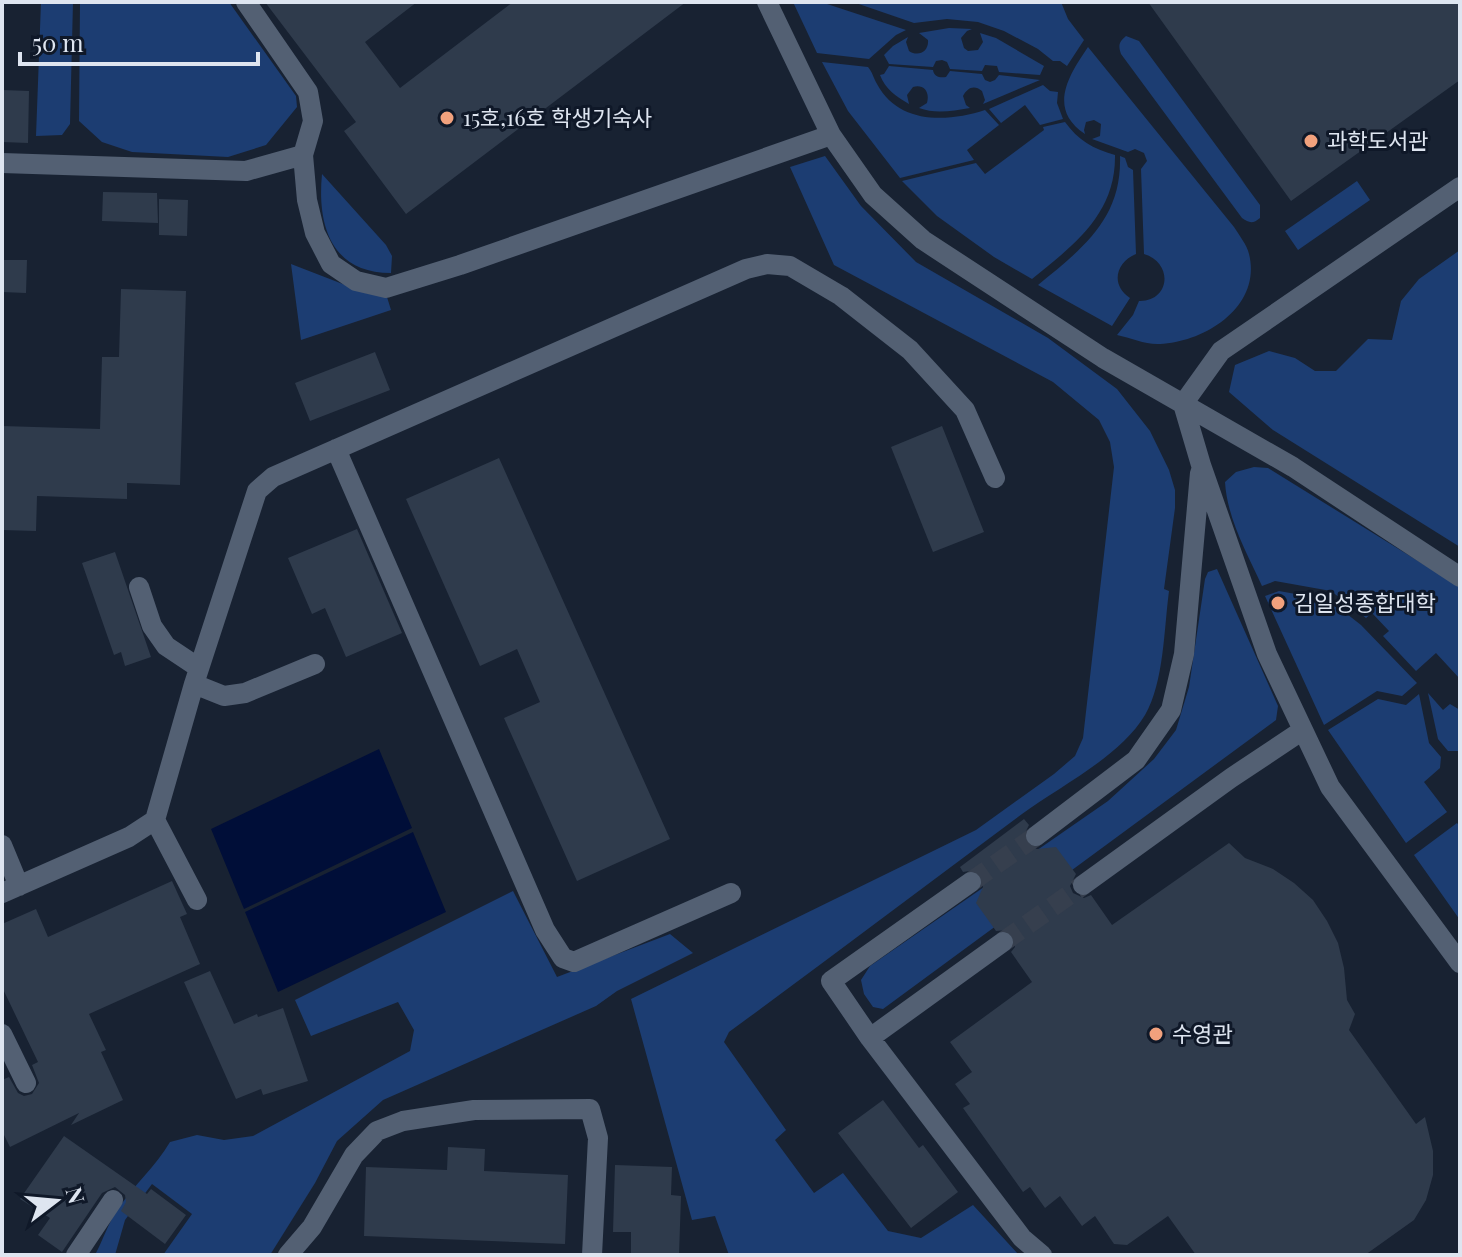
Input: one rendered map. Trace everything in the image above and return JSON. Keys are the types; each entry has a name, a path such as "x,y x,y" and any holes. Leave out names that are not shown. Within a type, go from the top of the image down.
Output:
{"lane":[{"path":"246,2 308,92 313,121 303,155 307,200 315,233 331,264 356,281 386,288 831,135"},
{"path":"767,2 831,135 873,195 923,240 1103,358 1293,467 1460,577"},
{"path":"2,163 246,171 303,155"},
{"path":"1183,404 1221,351 1460,187"},
{"path":"2,845 10,889 129,837 155,820 197,676 257,491 273,477 746,269 767,264 790,266 841,296 910,350 965,410 995,478"},
{"path":"1183,404 1267,654 1330,787 1460,963"},
{"path":"336,449 545,930 563,958 574,962 731,893"},
{"path":"1036,836 1136,760 1171,710 1184,654 1201,465"},
{"path":"139,587 152,626 166,646 197,676 224,696 245,693 315,664"},
{"path":"1083,885 1303,730"},
{"path":"155,820 197,900"},
{"path":"971,882 831,981 870,1038 1022,1238 1042,1255"},
{"path":"870,1038 1003,942"},
{"path":"2,1034 26,1083"},
{"path":"288,1255 312,1227 354,1155 377,1131 403,1121 474,1110 575,1109 590,1109 598,1138 592,1255"},
{"path":"76,1255 113,1200"}],"shaded area":[{"path":"41,2 73,2 70,124 62,135 36,136"},
{"path":"80,2 229,2 296,96 297,107 266,145 228,157 132,152 102,142 79,121"},
{"path":"793,2 821,2 906,30 869,59 817,53"},
{"path":"853,2 1061,2 1068,19 1084,40 1067,66 1053,61 1038,49 1004,31 978,22 947,19 914,23"},
{"path":"949,28 972,29 961,38 968,51 978,50 983,42 980,33 996,38 1044,66 1040,75 999,72 997,66 985,65 982,71 950,69 947,62 942,60 936,61 933,67 889,64 884,55 908,37 909,51 916,54 922,52 927,48 928,40 919,33"},
{"path":"1126,36 1139,41 1260,205 1258,220 1251,222 1242,218 1121,54 1120,44"},
{"path":"1088,47 1234,227 1248,251 1251,273 1239,305 1212,328 1178,342 1155,344 1117,335 1133,315 1139,301 1149,300 1162,289 1164,273 1154,259 1144,254 1141,169 1147,161 1144,153 1135,149 1128,152 1092,139 1100,136 1101,124 1094,120 1086,122 1085,134 1067,114 1065,92 1074,69"},
{"path":"822,62 868,67 886,97 911,113 940,118 985,110 999,125 967,150 974,160 900,178 848,111"},
{"path":"889,66 933,70 936,76 942,77 950,71 982,74 990,82 999,75 1040,80 983,104 982,91 971,88 963,96 970,108 931,111 919,108 927,103 928,95 923,88 913,87 907,95 909,104 888,88 880,75"},
{"path":"1043,85 1050,91 1058,92 1057,103 1063,119 1040,125 1025,105 1001,123 989,109"},
{"path":"1065,122 1087,143 1115,155 1113,176 1108,194 1090,226 1063,254 1032,279 994,257 937,216 902,181 976,163 985,174 1044,130 1043,127"},
{"path":"825,156 861,206 916,262 1048,338 1117,389 1150,431 1175,490 1164,589 1169,591 1160,671 1151,702 1134,730 1088,770 1022,814 729,1032 724,1042 786,1130 775,1140 814,1193 843,1173 888,1231 921,1238 973,1205 1019,1255 729,1255 715,1216 692,1220 631,999 976,830 1075,756 1083,738 1114,467 1110,442 1099,420 1053,382 834,265 790,167"},
{"path":"1120,156 1133,170 1136,254 1124,262 1118,274 1120,287 1130,298 1112,326 1038,285 1084,245 1107,215 1119,178"},
{"path":"322,174 386,245 392,256 391,273 354,265 332,243 322,211"},
{"path":"1357,181 1370,200 1298,250 1285,231"},
{"path":"1460,250 1460,547 1273,430 1229,392 1235,365 1269,351 1295,358 1315,371 1336,371 1368,339 1392,340 1401,301 1419,279"},
{"path":"291,264 366,293 387,297 391,310 301,340"},
{"path":"1254,467 1268,468 1460,587 1460,679 1436,653 1416,671 1383,636 1389,631 1372,613 1366,618 1331,591 1275,581 1262,586 1234,522 1225,482 1236,472"},
{"path":"1217,569 1278,706 1276,720 883,1009 873,1007 864,994 861,980 870,966 1108,801 1154,759 1176,730 1189,687 1205,579 1208,572"},
{"path":"1279,591 1329,600 1361,625 1417,683 1402,696 1377,691 1324,725 1265,596"},
{"path":"1428,693 1443,710 1450,704 1460,710 1458,751 1448,751 1438,739"},
{"path":"1419,694 1429,743 1441,757 1440,768 1424,782 1447,812 1406,843 1328,730 1378,699 1406,705"},
{"path":"379,749 412,828 244,909 211,829"},
{"path":"1457,823 1460,827 1460,920 1414,855"},
{"path":"413,832 446,912 278,992 245,912"},
{"path":"513,891 557,977 670,934 693,953 617,991 596,1006 383,1100 337,1141 270,1255 163,1255 192,1214 152,1184 125,1220 115,1255 95,1255 118,1209 170,1142 197,1135 224,1140 253,1136 410,1051 414,1030 398,1002 311,1036 295,1000"}],"building":[{"name":"15호,16호 학생기숙사","path":"265,2 417,2 365,42 400,88 513,2 686,2 406,214 344,131 356,122"},
{"name":"과학도서관","path":"1148,2 1460,2 1460,80 1291,201"},
{"path":"2,90 29,91 28,143 2,142"},
{"path":"103,192 157,193 158,223 102,221"},
{"path":"159,199 188,200 187,236 159,235"},
{"path":"2,260 27,260 26,293 2,292"},
{"path":"121,289 186,291 180,485 127,483 127,499 37,496 36,531 2,530 2,426 100,429 102,357 119,357"},
{"path":"375,352 390,390 310,421 295,383"},
{"path":"942,426 984,532 933,552 891,447"},
{"path":"499,458 670,839 577,881 504,718 540,702 517,649 480,666 406,499"},
{"path":"357,529 402,633 346,657 325,608 312,614 288,558"},
{"path":"115,552 151,657 125,666 121,652 114,655 82,563"},
{"name":"수영관","path":"1024,819 1029,825 1023,837 1026,844 1037,849 1056,847 1076,874 1070,886 1073,893 1084,898 1091,895 1112,925 1229,843 1245,858 1273,869 1313,900 1338,943 1347,1000 1355,1014 1349,1030 1416,1124 1425,1117 1433,1151 1433,1175 1426,1200 1414,1220 1365,1255 1196,1255 1168,1216 1127,1245 1114,1244 1095,1216 1082,1226 1060,1196 1045,1208 1030,1187 1023,1192 963,1108 970,1104 955,1084 972,1072 950,1042 1032,982 1011,952 1015,947 1014,935 1008,930 996,931 976,903 983,887 982,875 976,870 963,872 960,867"},
{"path":"172,881 187,914 180,917 200,964 89,1014 106,1050 101,1052 123,1100 71,1125 79,1113 10,1147 2,1131 2,1080 9,1077 18,1093 24,1096 32,1094 39,1083 32,1065 38,1062 2,987 2,924 36,909 48,937"},
{"path":"210,971 234,1024 283,1008 308,1081 263,1095 261,1089 236,1099 184,982"},
{"path":"883,1100 919,1148 923,1145 958,1192 911,1228 838,1133"},
{"path":"64,1136 147,1194 151,1189 186,1215 165,1244 121,1211 126,1202 125,1195 115,1187 102,1193 62,1252 38,1235 50,1218 20,1199"},
{"path":"448,1147 485,1149 484,1171 568,1175 565,1244 364,1236 366,1167 447,1170"},
{"path":"615,1165 672,1167 671,1195 681,1196 679,1255 631,1255 631,1232 613,1232"}],"tunnel":[{"path":"971,882 1036,836"},
{"path":"1003,942 1083,885"}],"place":[{"name":"15호,16호 학생기숙사","path":"447,118"},
{"name":"과학도서관","path":"1311,141"},
{"name":"김일성종합대학","path":"1278,603"},
{"name":"수영관","path":"1156,1034"}]}
